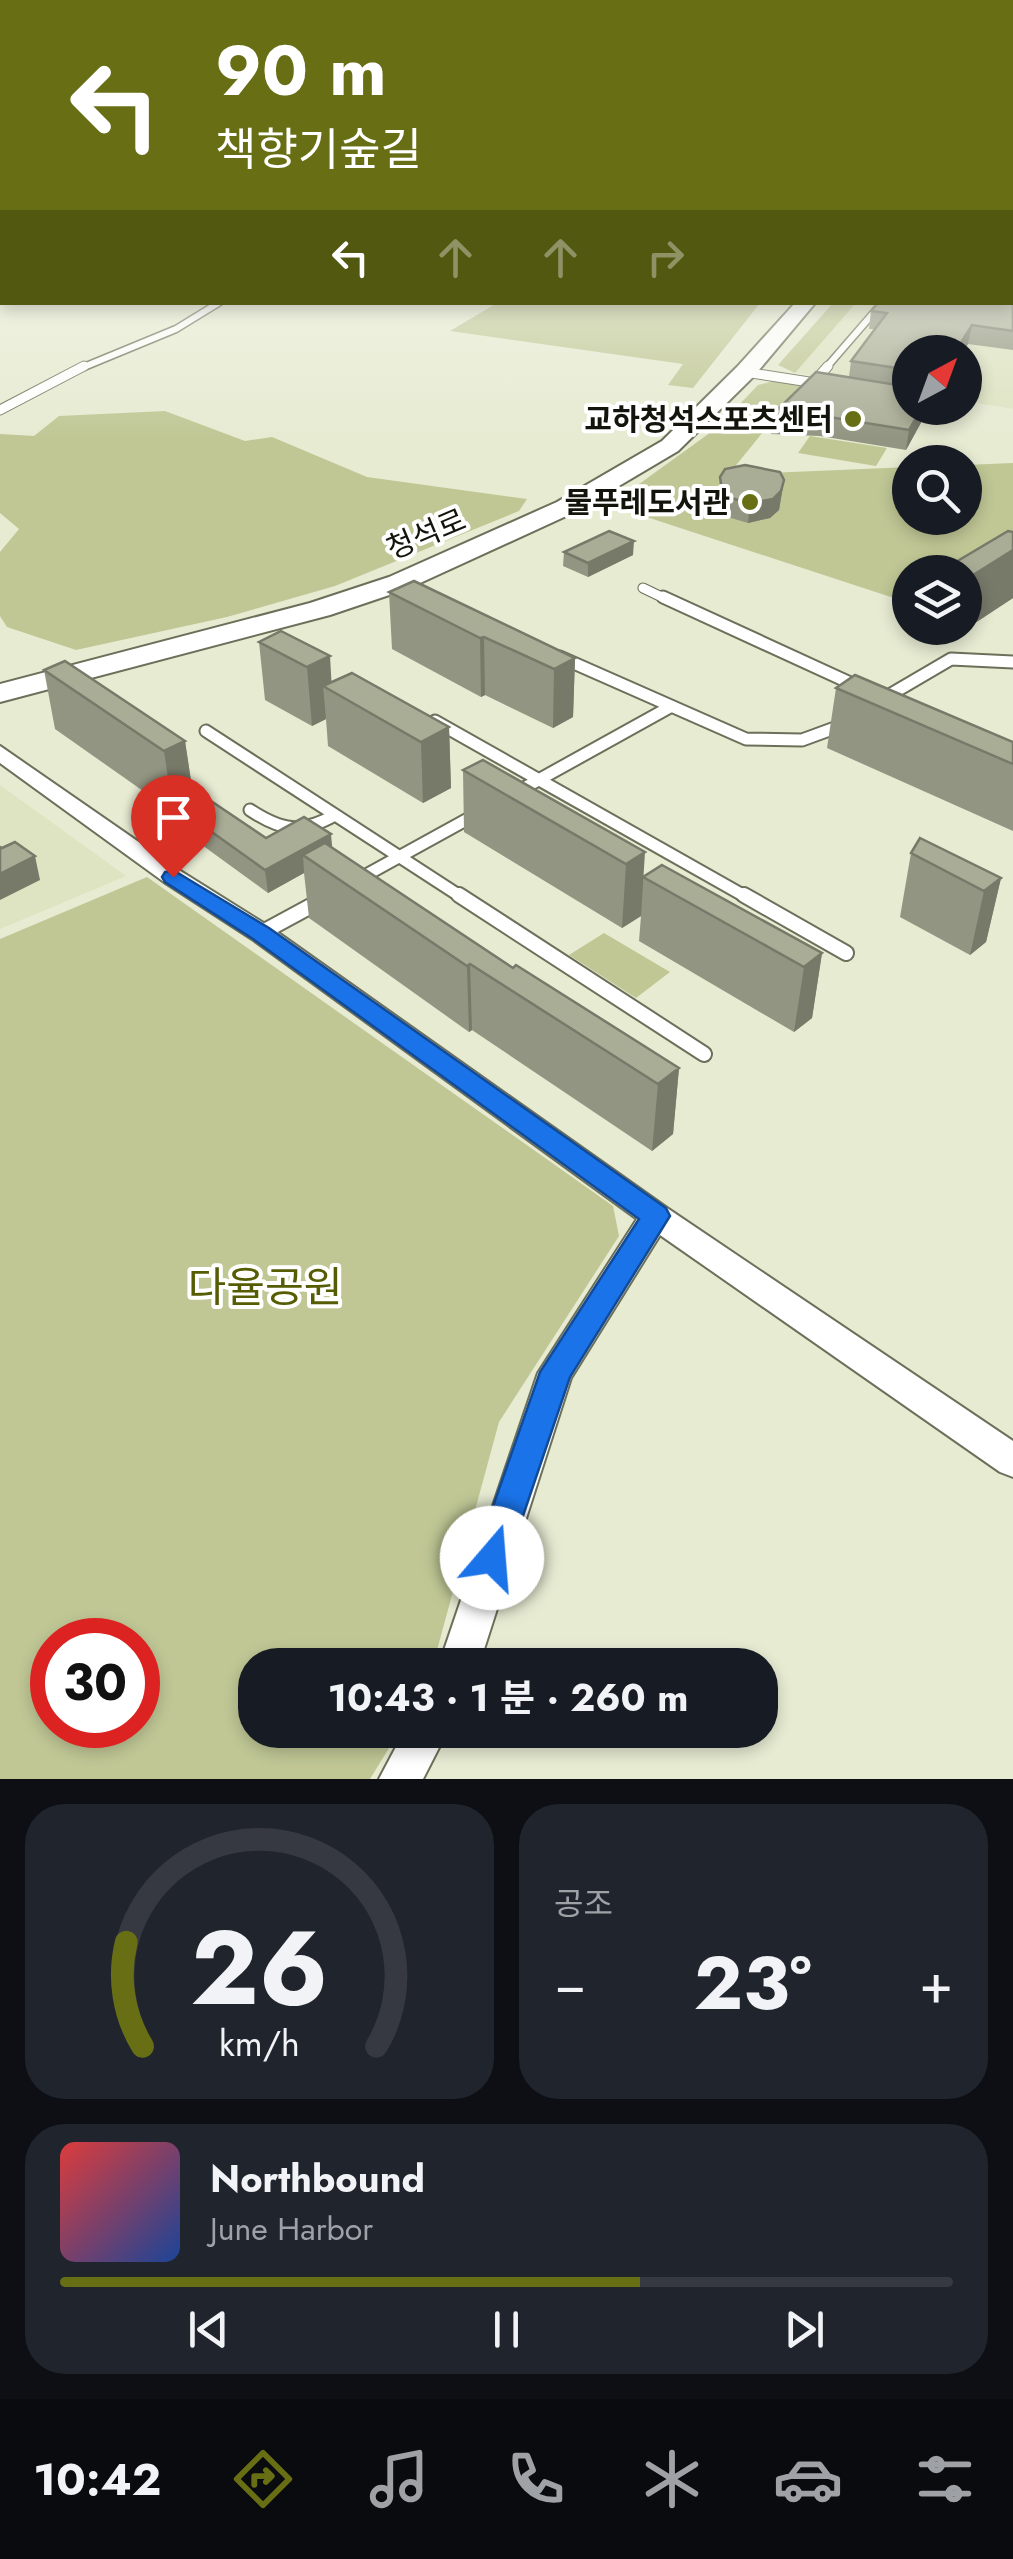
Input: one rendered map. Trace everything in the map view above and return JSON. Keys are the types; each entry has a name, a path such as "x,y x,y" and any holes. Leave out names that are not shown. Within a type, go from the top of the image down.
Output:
{"main road":[{"name":"청석로","path":"0,693 407,587 638,466 695,424 804,305"}],"street":[{"path":"0,753 656,1216 1013,1461"},
{"path":"465,1648 556,1372 656,1216"},
{"path":"400,1779 418,1748"}],"lane":[{"path":"0,410 108,354 176,329 215,305"},
{"path":"813,383 879,305"},
{"path":"745,372 832,386"},
{"path":"643,588 900,706"},
{"path":"543,649 732,736 760,743 812,740 853,718"},
{"path":"868,708 951,659 1013,662"},
{"path":"508,797 670,707"},
{"path":"422,713 846,953"},
{"path":"206,731 704,1054"},
{"path":"348,886 493,805"},
{"path":"250,810 280,830 295,832 335,815"},
{"path":"261,934 330,895"}],"shaded area":[{"path":"854,305 1013,305 1013,409 982,404 982,335 892,335 892,389 795,373"},
{"path":"0,785 126,876 0,929"}],"green space":[{"path":"494,305 758,305 693,388 668,385 683,364 450,331"},
{"path":"831,305 854,305 795,373 778,365"},
{"path":"774,381 801,385 733,469 746,474 892,468 892,535 982,535 982,464 1013,463 1013,561 982,568 982,555 892,555 892,597 610,505 718,427 758,385"},
{"path":"165,411 245,441 272,437 367,477 527,499 519,511 335,586 227,617 76,650 7,627 0,616 0,552 19,529 0,513 0,434 34,436 59,416"},
{"path":"810,436 887,448 876,466 798,453"},
{"name":"다율공원","path":"147,877 613,1206 619,1236 499,1422 438,1648 238,1648 238,1748 389,1748 370,1779 0,1779 0,939"},
{"path":"604,933 670,972 636,998 569,955"}],"building":[{"path":"876,305 1013,305 1013,331 972,325 966,335 892,335 892,367 851,361 887,313 871,311"},
{"path":"816,372 892,384 892,425 912,425 909,430 823,416 773,414"},
{"path":"745,465 780,472 784,480 781,491 773,499 750,503 723,496 720,477 725,469"},
{"path":"609,531 634,541 588,563 564,552"},
{"path":"1008,531 1013,532 1013,550 982,569 982,555 968,555"},
{"path":"414,581 575,658 554,669 480,638 389,592"},
{"path":"281,631 330,656 307,667 259,642"},
{"path":"65,661 185,741 164,751 44,670"},
{"path":"352,673 449,727 421,742 323,686"},
{"path":"855,675 1013,742 1013,764 836,688"},
{"path":"483,760 645,852 626,864 463,770"},
{"path":"211,801 266,838 304,817 331,834 265,870 188,815"},
{"path":"920,838 1001,878 984,891 911,853"},
{"path":"15,842 35,856 0,874 0,847"},
{"path":"325,843 513,968 516,965 679,1068 658,1084 470,964 467,966 303,855"},
{"path":"662,865 822,953 804,967 643,877"}],"place":[{"name":"교하청석스포츠센터","path":"853,419"},
{"name":"물푸레도서관","path":"750,502"}],"route":[{"path":"173,877 261,934 656,1216 556,1372 492,1558"}]}
